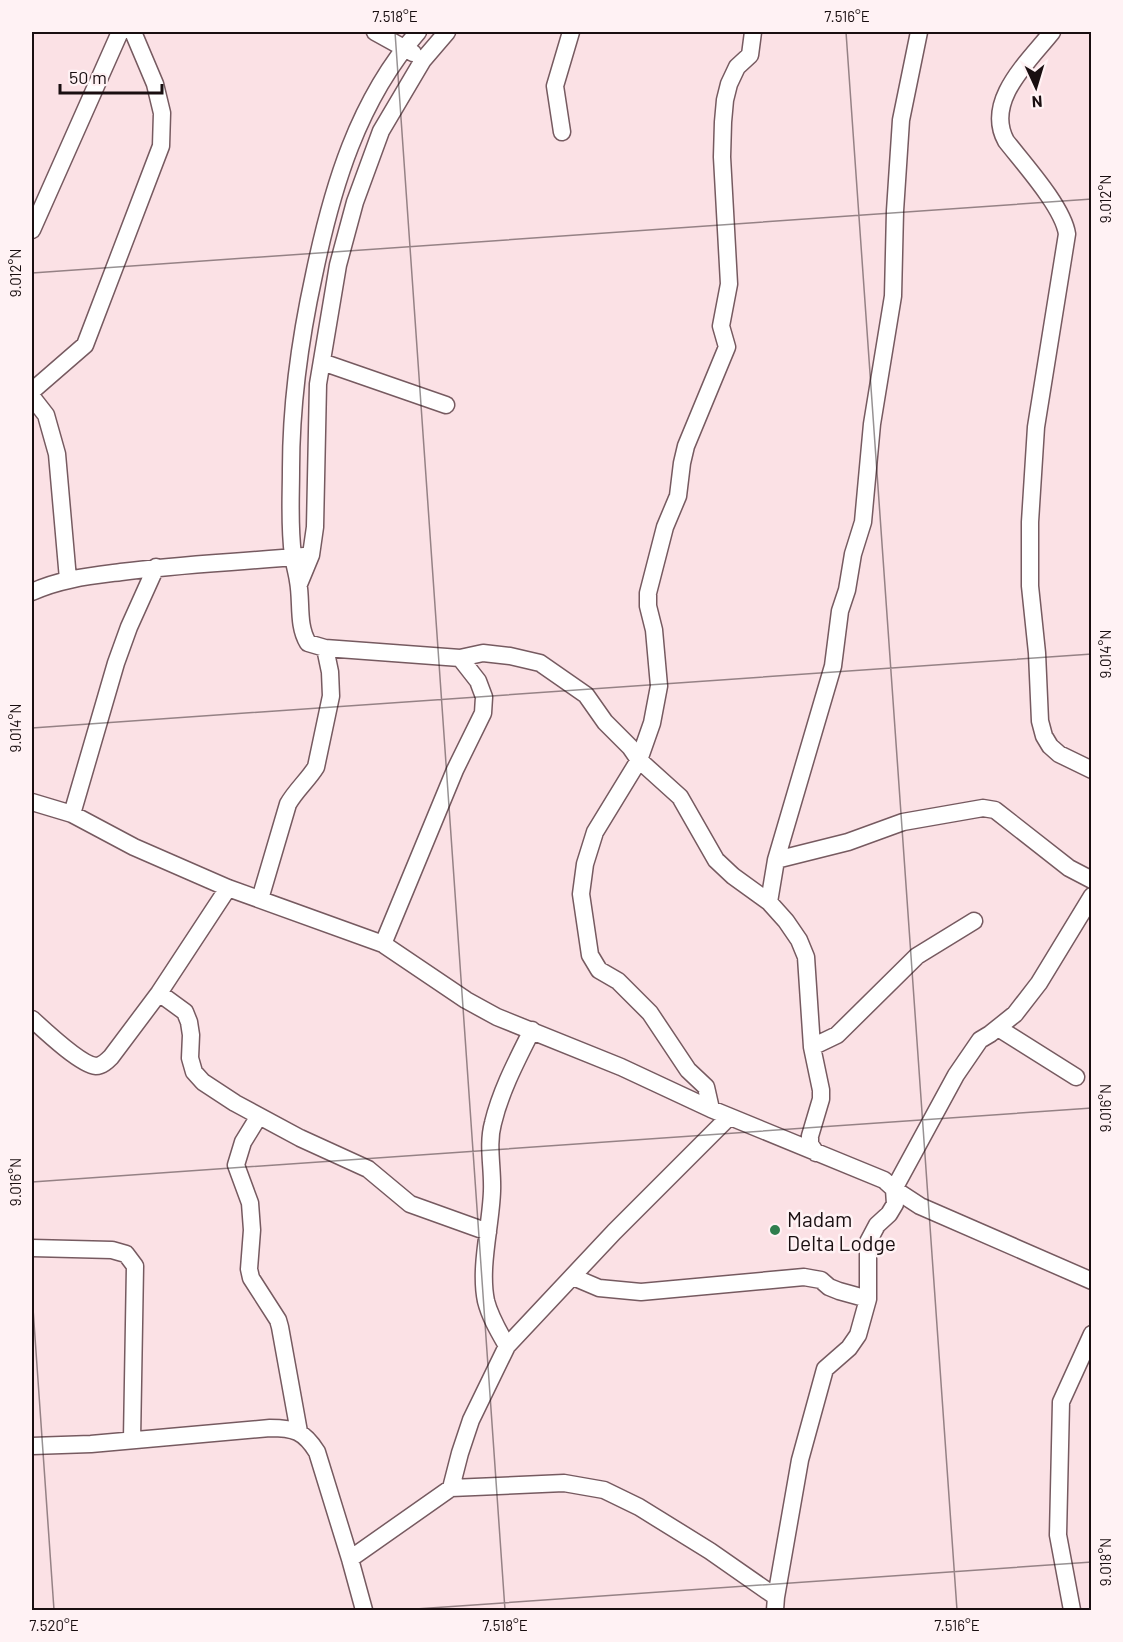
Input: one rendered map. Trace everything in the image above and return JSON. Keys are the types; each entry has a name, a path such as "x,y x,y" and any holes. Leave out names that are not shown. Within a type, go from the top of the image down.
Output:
{"street":[{"path":"32,230 120,32"},
{"path":"32,391 85,345 161,146 162,113 155,84 133,32"},
{"path":"375,32 423,60"},
{"path":"435,45 418,32 404,47 363,115 341,170 322,235 306,313 293,408 291,528 303,634 308,643 325,648 460,658 483,653 510,656 540,663 586,695 605,722 630,747 639,760 680,797 716,860 733,876 769,902 799,940 806,957 812,1047 821,1090 821,1099 810,1136 810,1144 816,1153"},
{"path":"299,584 311,555 315,527 318,384 338,265 355,201 381,131 423,60 447,32"},
{"path":"562,132 555,86 571,32"},
{"path":"711,1110 706,1087 688,1070 650,1013 618,981 599,970 590,955 581,894 585,864 595,832 639,760 652,723 659,686 648,593 665,527 678,496 686,446 727,347 721,326 729,284 722,156 725,100 736,67 750,55 753,32"},
{"path":"769,902 776,860 833,666 840,611 847,590 852,554 863,522 872,424 893,296 895,212 901,120 919,32"},
{"path":"1052,32 1009,87 999,111 999,122 1006,141 1050,199 1066,225 1068,234 1036,427 1030,522 1030,586 1037,653 1040,722 1044,735 1050,747 1059,754 1092,770"},
{"path":"322,362 446,405"},
{"path":"32,397 46,415 57,454 68,579"},
{"path":"32,592 68,579 156,567 311,555"},
{"path":"72,814 116,663 129,627 156,567"},
{"path":"260,899 288,804 296,790 310,777 316,767 331,696 330,672 325,648"},
{"path":"383,944 421,857 455,770 483,713 484,697 478,681 460,658"},
{"path":"32,802 72,814 134,847 228,888 383,944 466,1000 497,1017 621,1067 711,1110 884,1180 920,1206 1092,1281"},
{"path":"776,860 848,842 903,822 982,808 995,810 1069,868 1092,880"},
{"path":"32,1019 79,1059 97,1066 111,1057 159,993 228,888"},
{"path":"350,1559 451,1488 564,1483 604,1490 639,1507 683,1534 775,1604 798,1470 825,1369 849,1348 858,1335 868,1299 868,1242 877,1225 889,1214 895,1204 894,1188 956,1075 980,1040 1014,1014 1040,982 1091,899"},
{"path":"812,1047 837,1035 916,956 974,921"},
{"path":"159,993 185,1012 189,1022 190,1058 194,1072 203,1082 227,1098 300,1138 368,1169 410,1204 488,1232"},
{"path":"998,1028 1076,1077"},
{"path":"507,1346 493,1321 486,1299 485,1273 492,1191 490,1143 501,1097 531,1030"},
{"path":"259,1116 243,1142 236,1165 250,1203 252,1230 249,1269 254,1285 278,1320 300,1432"},
{"path":"451,1488 471,1420 507,1346 614,1232 729,1117"},
{"path":"32,1248 112,1250 126,1254 135,1266 132,1440"},
{"path":"573,1277 599,1288 641,1292 804,1277 821,1280 829,1287 868,1299"},
{"path":"1072,1611 1058,1535 1061,1402 1092,1334"},
{"path":"32,1446 270,1428 286,1428 300,1432 317,1452 364,1611"}],"place":[{"name":"Madam Delta Lodge","path":"775,1230"}]}
